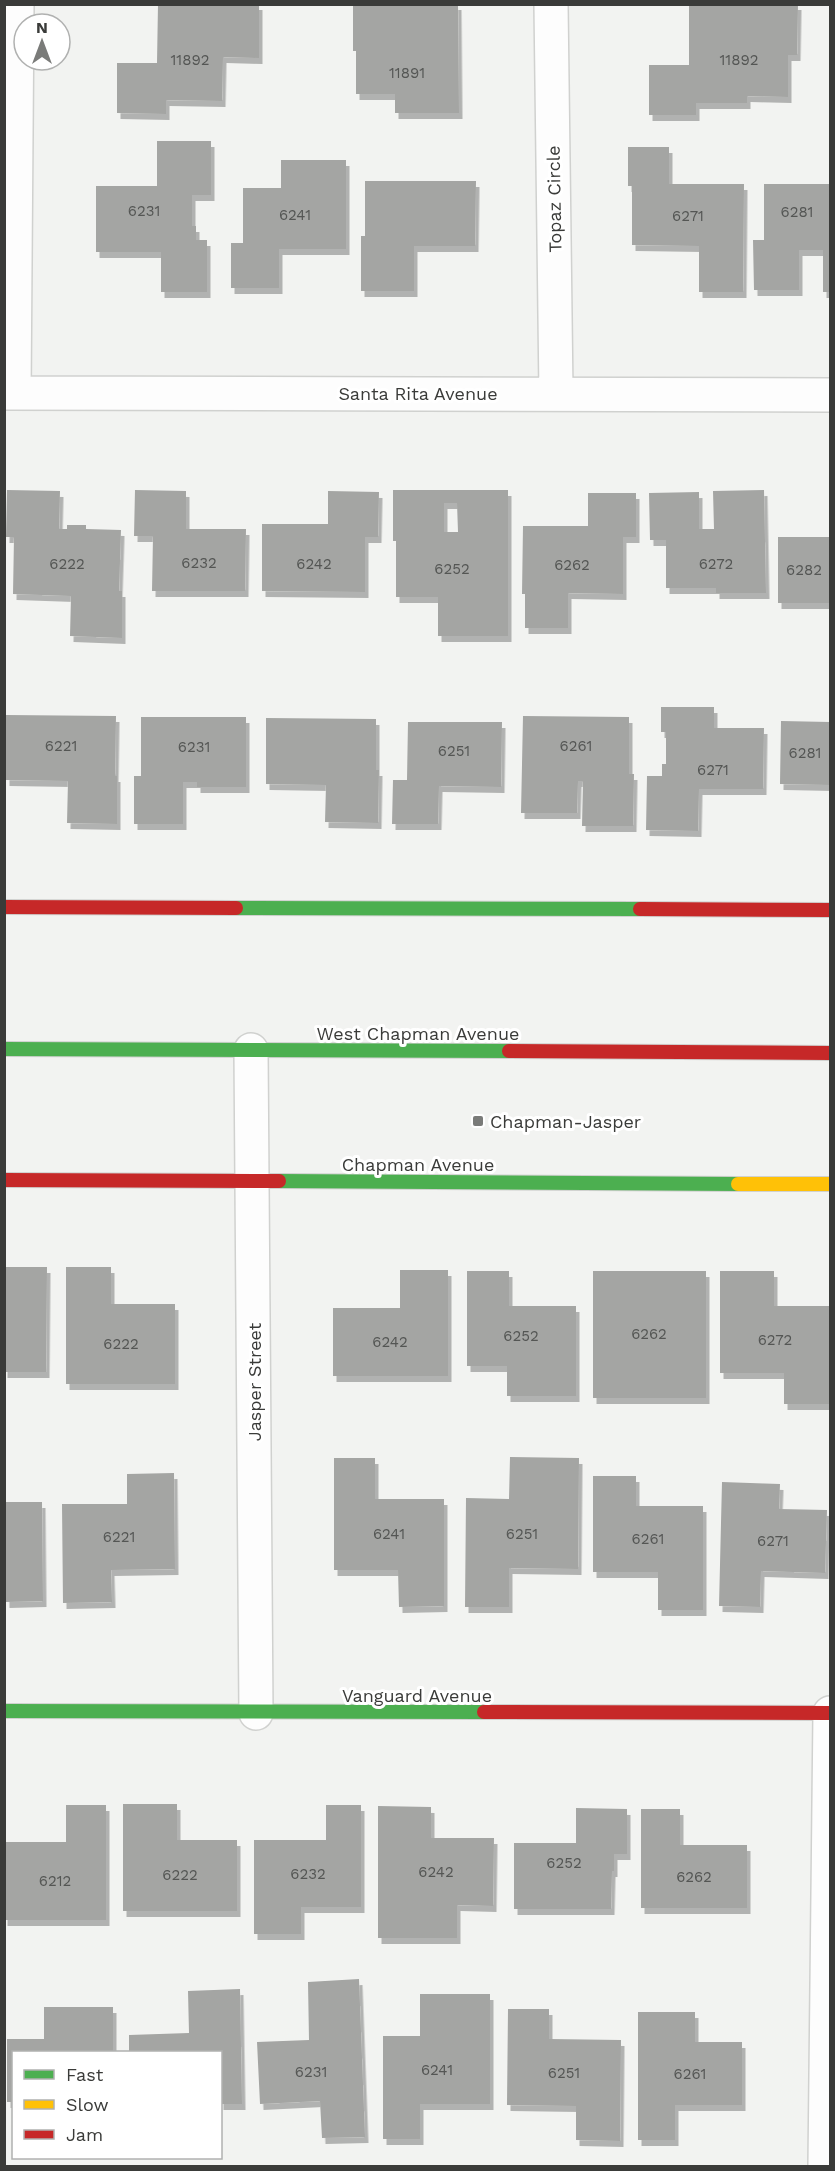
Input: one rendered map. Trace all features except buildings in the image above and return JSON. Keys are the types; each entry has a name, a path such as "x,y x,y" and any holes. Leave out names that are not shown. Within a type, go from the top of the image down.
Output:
{"street":[{"path":"9,393 17,4"},
{"name":"Topaz Circle","path":"551,4 556,393"},
{"name":"Santa Rita Avenue","path":"9,393 831,395"},
{"path":"4,907 831,910"},
{"name":"West Chapman Avenue","path":"4,1049 831,1053"},
{"name":"Jasper Street","path":"251,1050 256,1713"},
{"name":"Chapman Avenue","path":"4,1180 831,1184"},
{"name":"Vanguard Avenue","path":"4,1711 830,1713"},
{"path":"825,2166 830,1713"}],"traffic: fast":[{"path":"236,908 640,909"},
{"path":"4,1049 509,1051"},
{"path":"279,1181 738,1184"},
{"path":"4,1711 484,1712"}],"traffic: slow":[{"path":"738,1184 830,1184"}],"traffic: jam":[{"path":"4,907 236,908"},
{"path":"640,909 830,910"},
{"path":"509,1051 830,1053"},
{"path":"4,1180 279,1181"},
{"path":"484,1712 830,1713"}],"place":[{"name":"Chapman-Jasper","path":"478,1121"}]}
